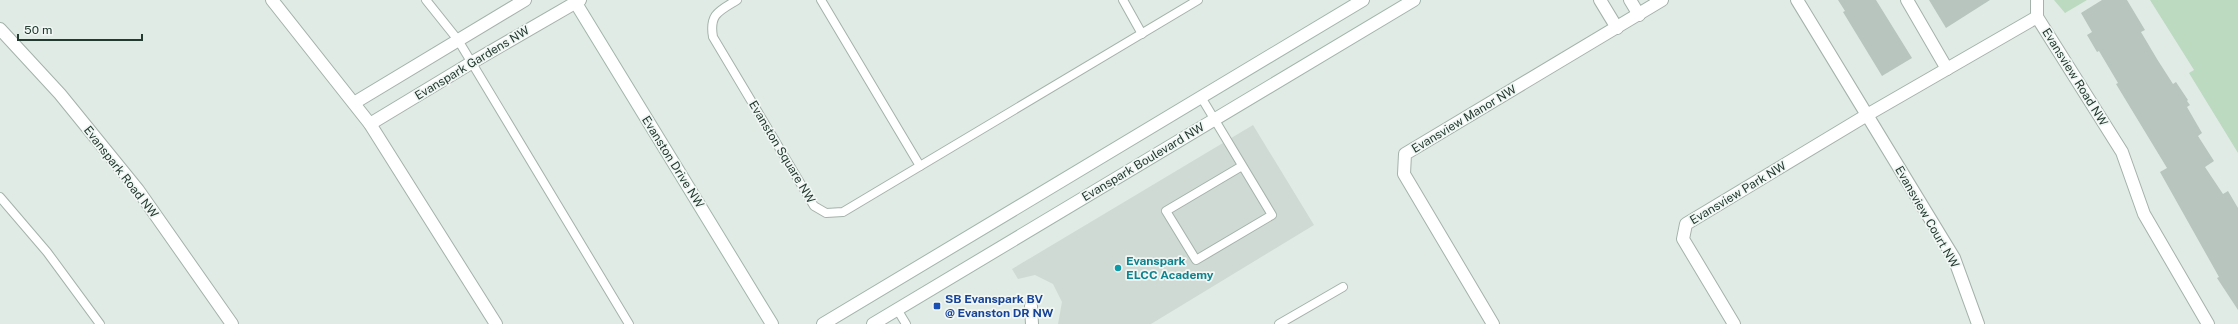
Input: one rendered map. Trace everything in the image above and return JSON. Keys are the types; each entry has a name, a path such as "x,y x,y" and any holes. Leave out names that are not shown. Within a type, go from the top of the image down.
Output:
{"street":[{"path":"272,0 370,124 496,324"},
{"path":"354,103 525,0"},
{"path":"823,324 1363,0"},
{"name":"Evanspark Boulevard NW","path":"873,324 1414,0"},
{"path":"1600,0 1617,28"},
{"path":"1630,0 1639,15 1662,0"},
{"path":"1797,0 1867,115"},
{"path":"1907,0 1947,68"},
{"path":"2037,0 2037,17"},
{"name":"Evanspark Gardens NW","path":"370,124 576,1"},
{"name":"Evanston Drive NW","path":"576,1 772,324"},
{"name":"Evansview Manor NW","path":"1493,324 1404,174 1405,154 1639,15"},
{"name":"Evansview Road NW","path":"1867,115 2037,17 2122,152 2144,214 2208,324"},
{"name":"Evanspark Road NW","path":"0,29 60,94 138,190 232,324"},
{"name":"Evansview Park NW","path":"1734,324 1683,239 1686,224 1867,115"},
{"name":"Evansview Court NW","path":"1867,115 1954,258 1978,324"},
{"path":"1031,306 1032,324"}],"lane":[{"path":"426,0 458,40 629,324"},
{"name":"Evanston Square NW","path":"736,0 717,12 711,25 713,37 814,206 826,213 843,212 1198,0"},
{"path":"821,0 920,166"},
{"path":"1123,0 1142,34"},
{"path":"1201,97 1272,215 1196,260 1166,211 1242,166"},
{"path":"0,196 47,252 100,324"},
{"path":"1279,324 1343,287"},
{"path":"897,309 906,324"}],"shaded area":[{"path":"1253,125 1314,225 1151,324 1058,324 1062,302 1053,284 1035,275 1018,279 1012,269"}],"green space":[{"path":"2054,0 2087,0 2065,13"},
{"path":"2150,0 2238,0 2238,153 2189,73 2194,70"}],"building":[{"path":"1838,0 1876,0 1912,58 1882,76 1843,12 1845,11"},
{"path":"1929,0 1990,0 1946,28"},
{"path":"2102,0 2127,0 2145,30 2141,32 2157,59 2173,84 2176,82 2188,100 2187,101 2190,105 2187,107 2202,133 2198,136 2214,161 2205,167 2223,194 2228,191 2238,208 2238,310 2217,278 2219,277 2160,172 2167,168 2116,84 2118,83 2099,51 2097,52 2087,35 2092,32 2081,13"}],"place":[{"name":"Evanspark ELCC Academy","path":"1118,268"},
{"name":"SB Evanspark BV @ Evanston DR NW","path":"937,306"}]}
